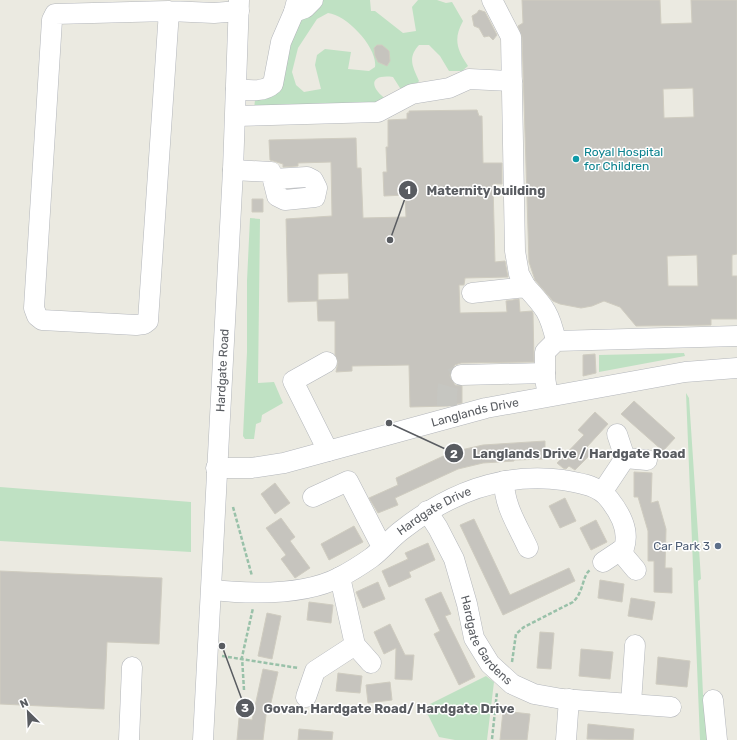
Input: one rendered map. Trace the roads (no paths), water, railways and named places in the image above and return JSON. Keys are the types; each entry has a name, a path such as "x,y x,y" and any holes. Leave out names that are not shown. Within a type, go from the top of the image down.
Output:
{"street":[{"path":"236,90 260,90 268,88 273,84 281,42 295,6 305,8 313,0"},
{"path":"492,0 511,37 515,251 519,274 526,287 544,306 551,321 556,341"},
{"path":"169,10 148,321 144,324 136,325 42,320 37,316 34,308 52,20 55,14 169,10 214,13 239,6"},
{"name":"Hardgate Road","path":"203,740 212,590 216,468 236,116 239,6"},
{"path":"236,116 378,112 412,94 449,88 469,79 512,81"},
{"path":"233,170 271,172 273,179"},
{"path":"472,293 526,287"},
{"path":"548,396 545,373 545,352 556,341 737,336"},
{"path":"327,362 294,381 328,451"},
{"name":"Langlands Drive","path":"216,468 251,468 284,463 328,451 448,412 486,408 685,372 737,368"},
{"path":"461,375 545,373"},
{"path":"617,434 625,458"},
{"path":"625,458 646,460"},
{"path":"603,562 624,548 626,542 626,527 603,491 625,458"},
{"name":"Hardgate Drive","path":"212,590 286,591 311,587 340,577 372,558 427,511 475,488 504,481 531,478 555,479 578,483 603,491"},
{"path":"313,497 348,481 382,548"},
{"path":"504,481 504,495 528,548"},
{"name":"Hardgate Gardens","path":"427,511 438,528 454,559 467,604 474,638 490,664 504,678 534,694 569,699 671,707"},
{"path":"620,551 636,570"},
{"path":"340,577 355,645 371,663"},
{"path":"306,697 315,671 355,645"},
{"path":"631,703 635,645"},
{"path":"129,740 132,667"},
{"path":"566,740 569,699"},
{"path":"713,700 717,740"}],"tunnel":[{"path":"447,406 448,387 452,379 461,375"}],"place":[{"name":"Royal Hospital for Children","path":"576,159"},
{"name":"Maternity building","path":"390,240"},
{"name":"Langlands Drive / Hardgate Road","path":"389,423"},
{"name":"Car Park 3","path":"718,546"},
{"name":"Govan, Hardgate Road/ Hardgate Drive","path":"222,646"}]}
